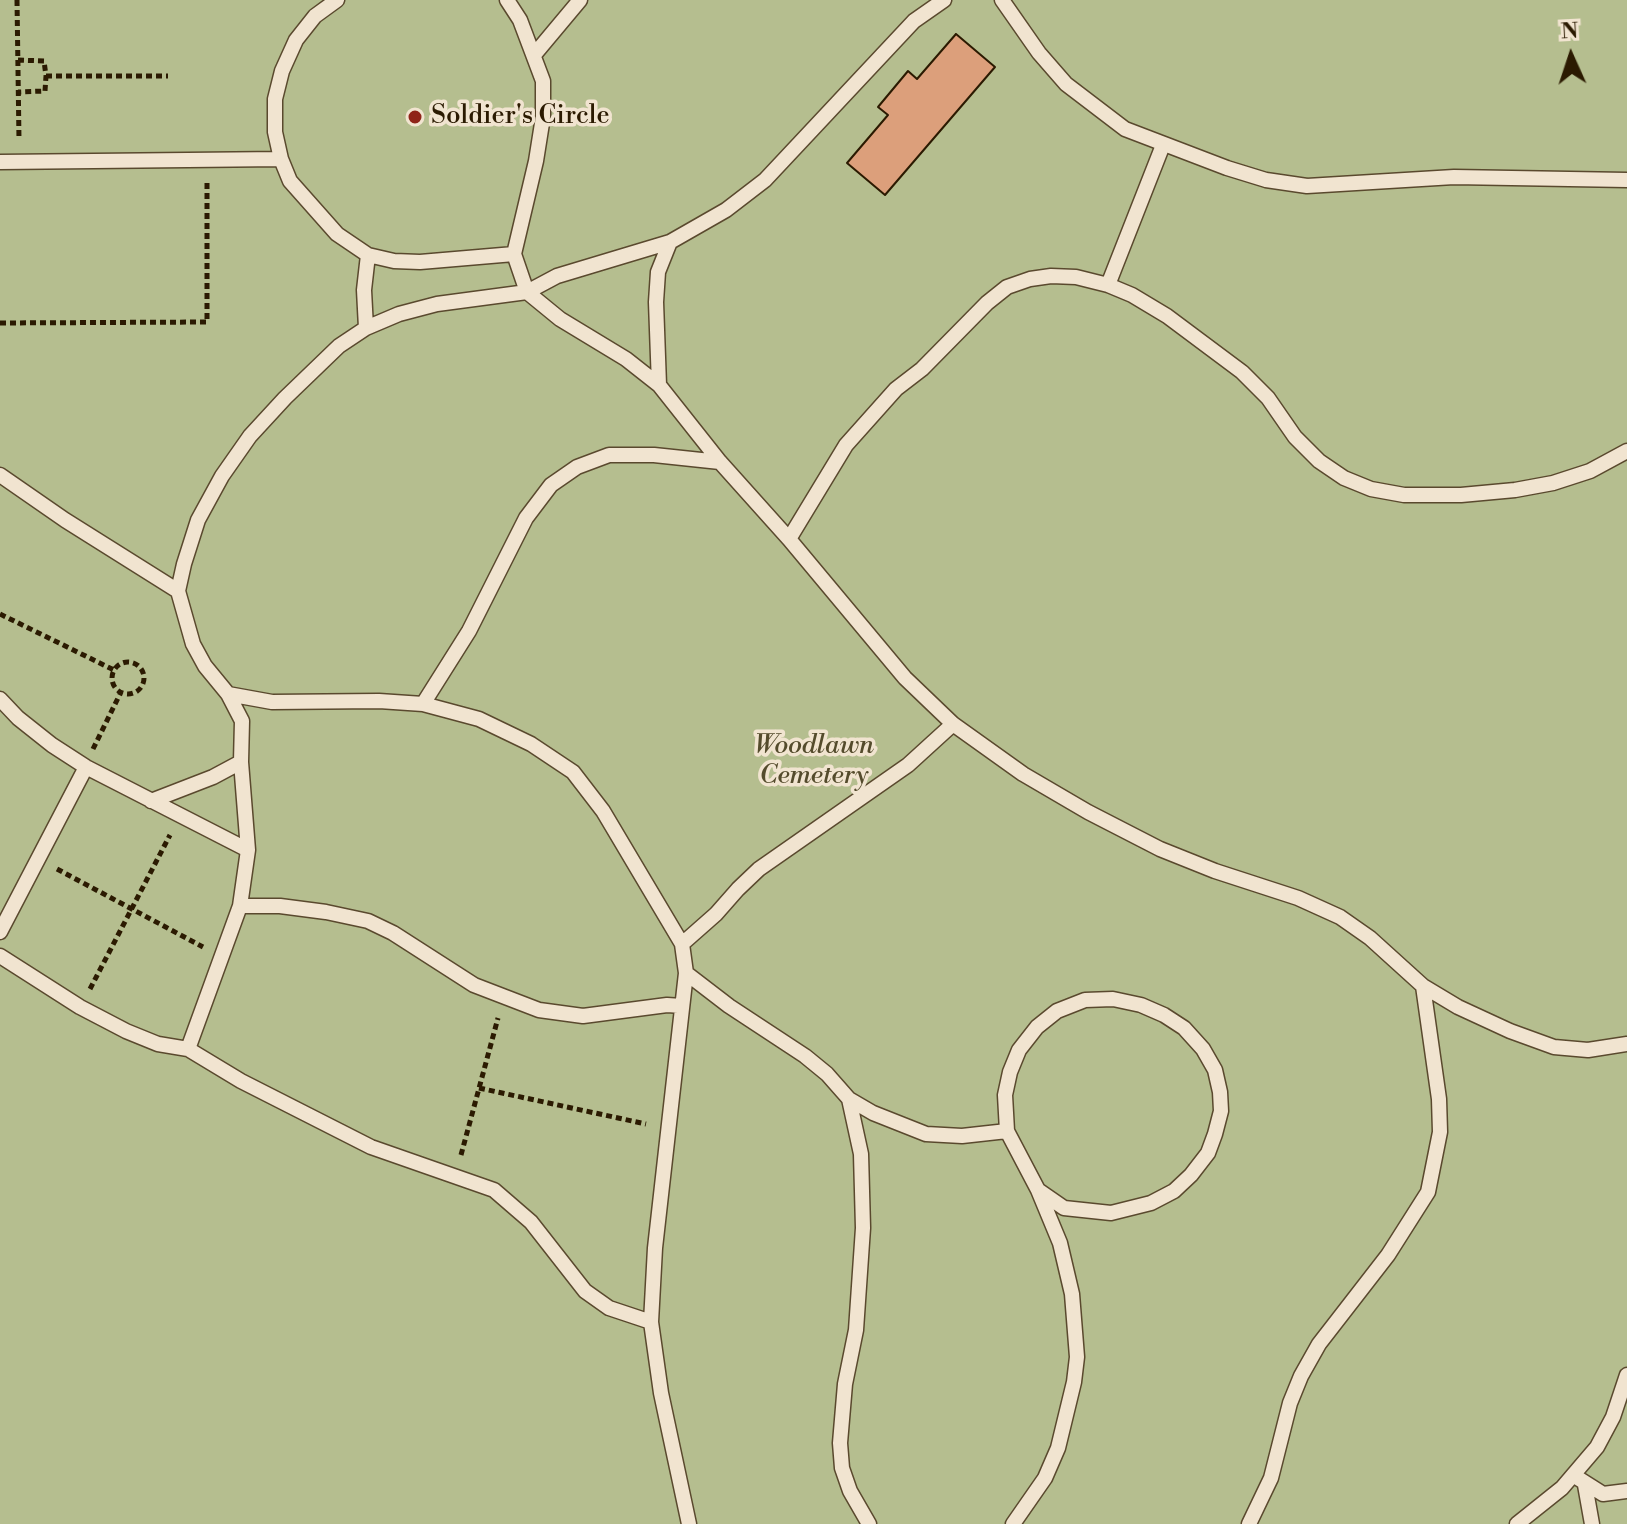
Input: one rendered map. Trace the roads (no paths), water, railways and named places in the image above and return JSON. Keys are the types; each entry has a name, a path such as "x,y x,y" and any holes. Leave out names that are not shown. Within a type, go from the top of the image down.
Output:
{"lane":[{"path":"337,0 315,16 296,40 282,71 275,99 275,132 290,181 337,234 368,255 394,261 420,262 514,254"},
{"path":"507,0 520,20 543,81 543,117 536,161 514,254 527,292 560,319 626,359 659,385 720,462 905,678 953,724 1023,774 1148,843 1215,871 1298,898 1340,917 1370,938 1423,986 1458,1007 1554,1047 1588,1050 1627,1044"},
{"path":"534,55 580,0"},
{"path":"188,1049 240,906 248,850 241,762 242,721 228,694 205,666 193,644 178,591 198,520 222,476 250,436 339,346 366,328 399,314 437,304 527,292 557,276 670,242 726,210 765,180 914,21 944,0"},
{"path":"1002,0 1039,53 1066,84 1125,129 1266,180 1307,186 1454,177 1627,180"},
{"path":"1108,285 1163,145"},
{"path":"0,162 281,159"},
{"path":"659,385 658,272 670,242"},
{"path":"366,328 364,290 368,255"},
{"path":"789,539 846,445 868,417 1007,287 1051,276 1076,277 1108,285 1167,316 1242,372 1268,398 1295,437 1319,461 1344,478 1371,489 1419,495 1515,490 1553,483 1590,471 1627,451"},
{"path":"423,704 469,631 526,518 551,485 577,467 609,455 654,455 720,462"},
{"path":"0,475 178,591"},
{"path":"228,694 272,702 379,701 423,704 479,719 531,744 573,772 603,811 682,944 686,973 655,1248 651,1322 659,1381 689,1524"},
{"path":"0,699 41,736 86,766 248,850"},
{"path":"682,944 759,869 908,765 953,724"},
{"path":"151,801 213,777 241,762"},
{"path":"0,932 86,766"},
{"path":"240,906 280,906 368,921 393,933 474,985 539,1010 583,1016 667,1005 682,1006"},
{"path":"0,956 80,1007 126,1031 158,1044 188,1049 254,1088 371,1147 494,1190 531,1222 585,1291 609,1308 651,1322"},
{"path":"686,973 729,1006 805,1056 827,1074 849,1099 883,1118 926,1134 962,1136 1007,1131"},
{"path":"1249,1524 1271,1478 1290,1403 1301,1376 1319,1344 1388,1255 1428,1192 1438,1147 1440,1110 1423,986"},
{"path":"1013,1524 1045,1478 1058,1448 1077,1357 1068,1271 1060,1243 1038,1190 1007,1131 1005,1095 1010,1072 1019,1050 1037,1027 1057,1011 1085,1000 1113,999 1141,1005 1184,1028 1203,1049 1215,1070 1221,1111 1208,1153 1174,1191 1131,1210 1111,1213 1064,1208 1038,1190"},
{"path":"849,1099 861,1154 863,1228 856,1330 841,1415 840,1443 842,1468 850,1491 869,1524"},
{"path":"1517,1524 1562,1488 1579,1480 1613,1417 1627,1375"},
{"path":"1579,1480 1603,1494 1627,1491"},
{"path":"1579,1480 1592,1524"}],"place":[{"name":"Soldier's Circle","path":"415,117"}],"park label":[{"name":"Woodlawn Cemetery","path":"814,762"}]}
